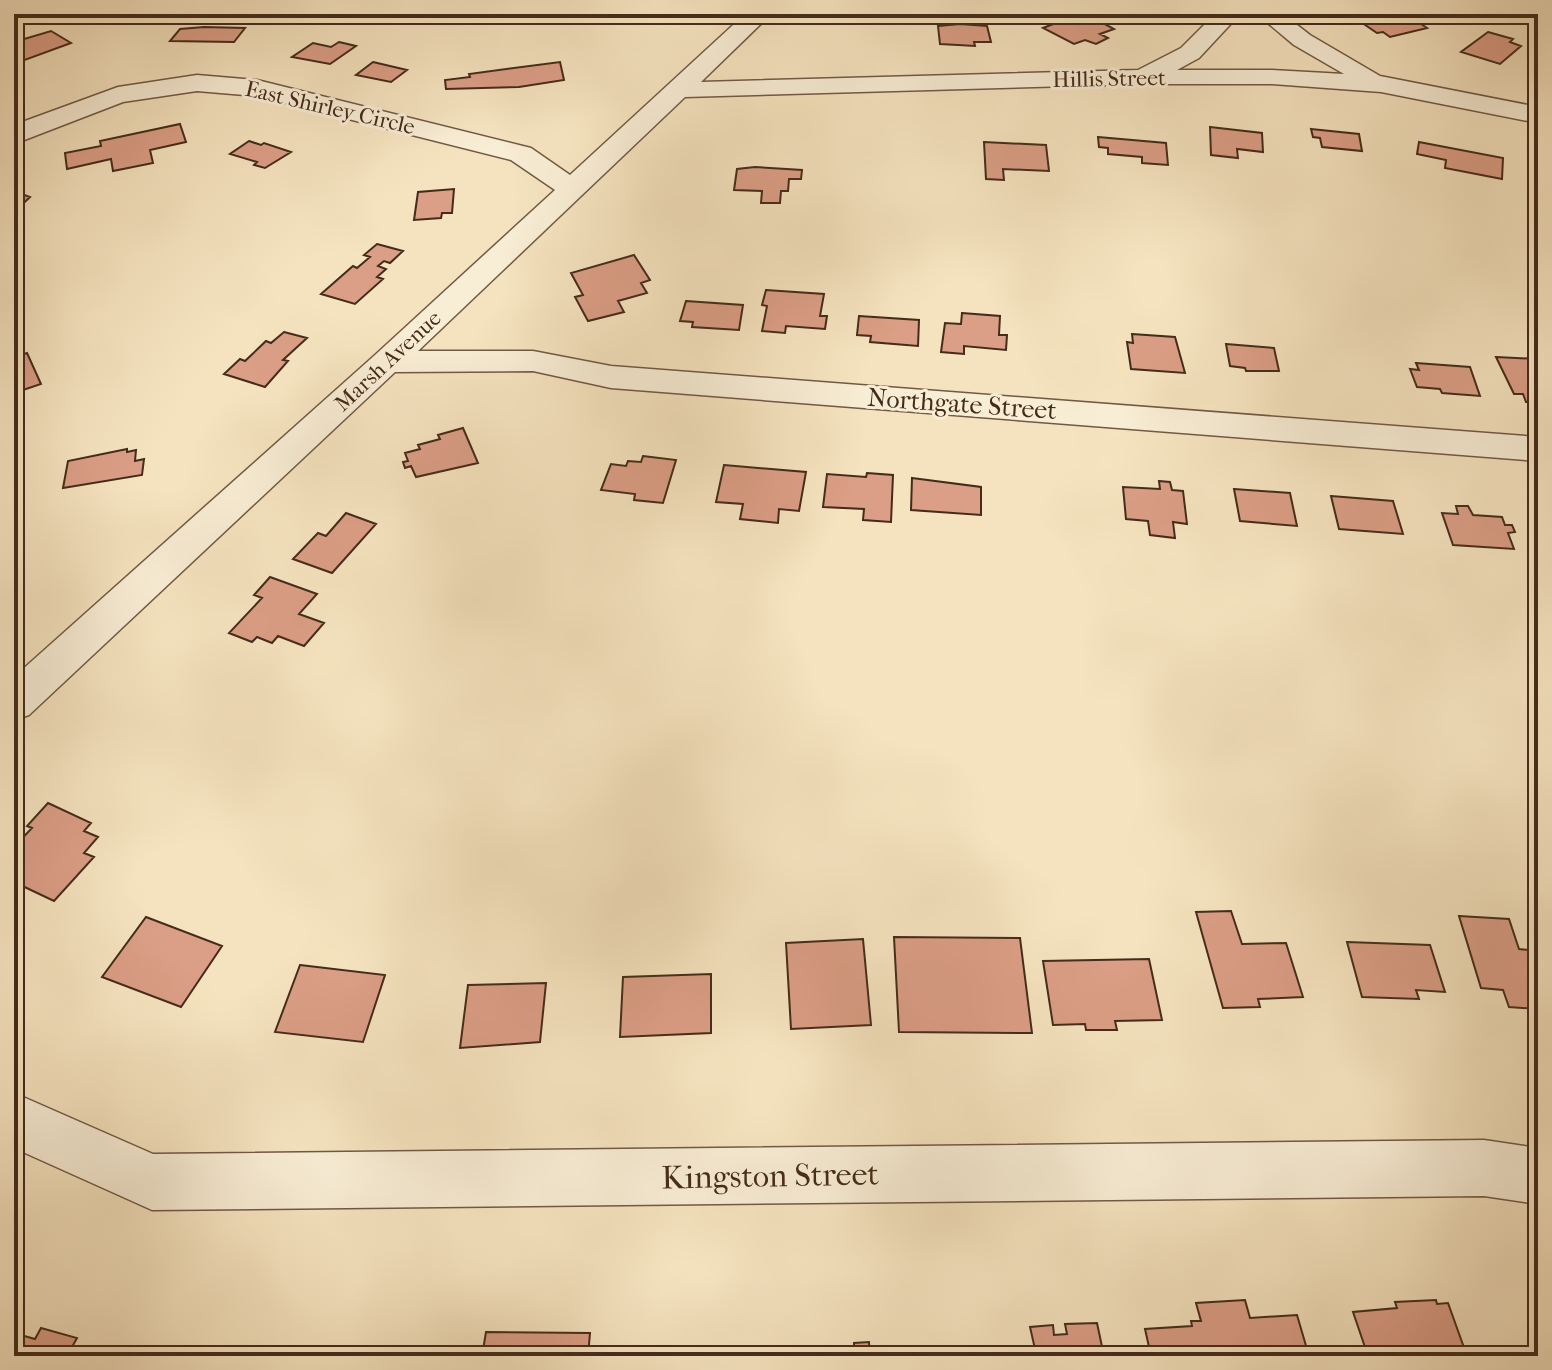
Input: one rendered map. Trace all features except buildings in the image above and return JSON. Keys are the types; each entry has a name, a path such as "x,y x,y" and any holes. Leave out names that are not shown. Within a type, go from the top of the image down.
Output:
{"street":[{"name":"Marsh Avenue","path":"14,703 387,362 759,14"},
{"path":"1143,77 1190,53 1228,14"},
{"path":"1269,14 1302,40 1381,84"},
{"name":"Hillis Street","path":"678,90 1143,77 1272,77 1381,84 1538,115"},
{"name":"East Shirley Circle","path":"20,128 118,95 197,83 257,88 521,154 572,189"},
{"name":"Northgate Street","path":"387,362 533,361 611,377 1538,449"},
{"name":"Kingston Street","path":"14,1120 152,1182 1484,1168 1538,1176"}]}
